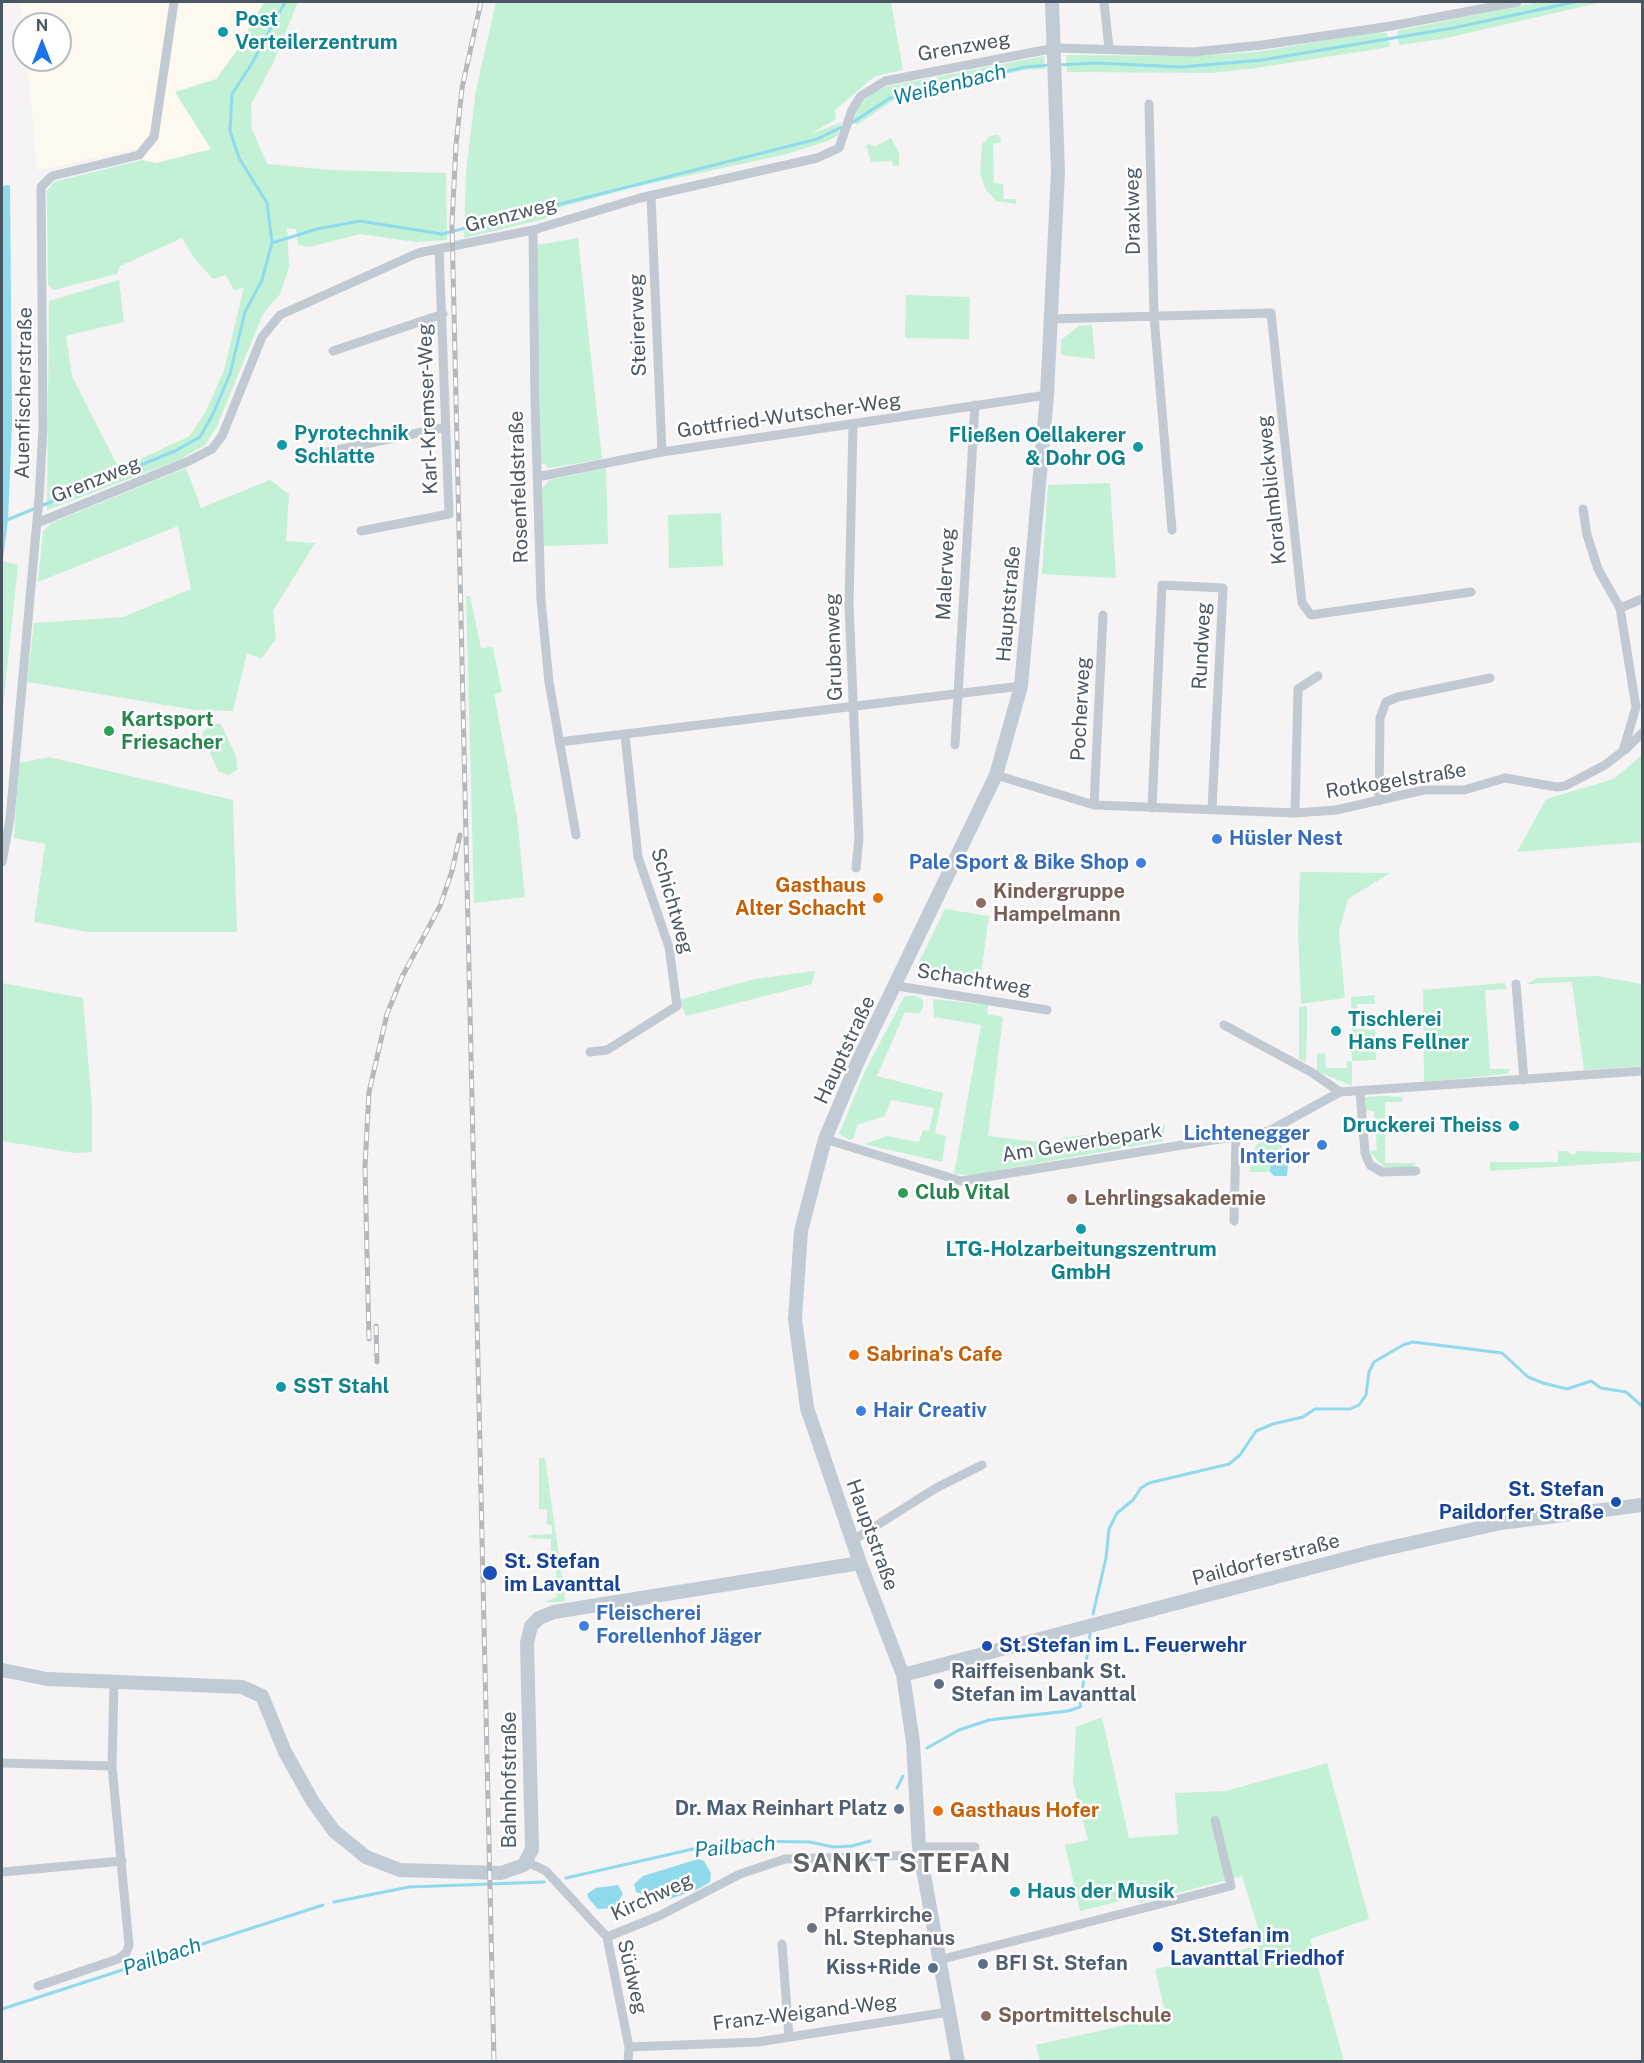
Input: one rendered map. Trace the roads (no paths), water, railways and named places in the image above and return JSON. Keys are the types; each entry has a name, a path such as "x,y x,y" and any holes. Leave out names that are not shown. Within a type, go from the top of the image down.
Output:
{"main road":[{"name":"Hauptstraße","path":"958,2061 920,1851 913,1742 903,1675 852,1541 807,1408 795,1319 801,1231 825,1138 858,1061 897,986 996,775 1021,686 1047,395 1058,172 1052,2"},
{"name":"Paildorferstraße","path":"903,1675 1371,1552 1501,1523 1642,1505"},
{"name":"Bahnhofstraße","path":"2,1670 47,1679 114,1684 185,1682 242,1686 262,1696 285,1752 313,1802 334,1831 366,1857 400,1870 501,1873 519,1868 527,1862 531,1854 533,1839 527,1643 531,1626 539,1618 554,1612 860,1563"}],"street":[{"name":"Auenfischerstraße","path":"2,862 10,819 39,498 43,428 40,187 52,176 139,155 154,137 174,2"},
{"path":"1104,2 1109,48"},
{"name":"Grenzweg","path":"37,519 189,461 212,449 222,436 262,337 280,315 418,253 533,230 651,196 817,158 839,148 852,110 861,96 885,81 1055,52 1109,48 1193,52 1262,45 1391,26 1517,2"},
{"name":"Draxlweg","path":"1149,104 1154,316"},
{"name":"Steirerweg","path":"651,196 662,452"},
{"name":"Rosenfeldstraße","path":"533,230 541,600 549,682 576,835"},
{"name":"Karl-Kremser-Weg","path":"361,531 449,514 439,249"},
{"name":"Koralmblickweg","path":"1050,319 1271,313 1302,603 1311,615 1471,592"},
{"path":"333,351 442,314"},
{"path":"1154,316 1172,530"},
{"name":"Gottfried-Wutscher-Weg","path":"537,477 662,452 1047,395"},
{"name":"Malerweg","path":"955,745 959,694 961,602 975,405"},
{"name":"Grubenweg","path":"853,425 849,605 859,838 856,868"},
{"path":"318,454 446,427"},
{"path":"1583,509 1587,535 1598,569 1620,608 1636,707 1623,751"},
{"name":"Rundweg","path":"1152,808 1162,585 1223,588 1212,809"},
{"path":"1620,608 1642,598"},
{"name":"Pocherweg","path":"1094,805 1103,615"},
{"path":"1295,813 1298,689 1318,676"},
{"path":"1379,801 1380,718 1386,702 1398,697 1490,678"},
{"path":"559,742 1021,686"},
{"name":"Rotkogelstraße","path":"996,775 1094,805 1295,813 1379,801 1424,790 1464,790 1505,778 1557,787 1565,786 1605,765 1642,733"},
{"name":"Schichtweg","path":"590,1052 607,1050 677,1006 669,947 638,857 625,735"},
{"path":"1516,984 1524,1080"},
{"name":"Schachtweg","path":"897,986 1047,1010"},
{"path":"1224,1025 1311,1072 1340,1092"},
{"name":"Am Gewerbepark","path":"825,1138 961,1181 1269,1131 1340,1092 1642,1071"},
{"path":"1360,1091 1365,1153 1370,1165 1382,1172 1416,1171"},
{"path":"1234,1221 1236,1136"},
{"path":"852,1541 936,1488 982,1465"},
{"path":"38,1986 118,1959 126,1953 129,1945 112,1766 114,1684"},
{"path":"2,1763 112,1766"},
{"path":"939,1960 1231,1886 1215,1820"},
{"name":"Kirchweg","path":"607,1937 659,1916 740,1874 785,1859 975,1846"},
{"path":"2,1872 122,1861"},
{"name":"Südweg","path":"527,1862 546,1871 607,1937 629,2047 628,2061"},
{"path":"782,1944 789,2037"},
{"name":"Franz-Weigand-Weg","path":"629,2047 758,2042 948,2012"}],"water":[{"path":"10,185 12,423 8,520 2,567 2,186"},
{"path":"1276,1152 1289,1152 1287,1176 1274,1176 1270,1172 1271,1157"},
{"path":"698,1859 704,1861 711,1873 710,1882 698,1889 670,1899 659,1900 636,1892 634,1884 643,1876"},
{"path":"618,1885 623,1894 614,1908 598,1909 587,1894 596,1888"}],"waterway":[{"path":"2,522 175,451 200,437 213,414 230,374 245,312 262,280 272,243 267,203 239,158 230,131 232,94 251,65 285,2"},
{"name":"Weißenbach","path":"1058,65 1096,63 1182,67 1262,60 1453,28 1575,2"},
{"name":"Weißenbach","path":"850,124 890,98 1025,67 1051,65"},
{"name":"Weißenbach","path":"272,243 317,229 360,221 442,234 817,139 844,126"},
{"name":"Pailbach","path":"1093,1614 1106,1558 1109,1529 1117,1513 1133,1500 1141,1488 1149,1483 1229,1464 1240,1455 1256,1431 1273,1424 1303,1417 1315,1409 1350,1409 1359,1405 1366,1395 1369,1372 1374,1362 1403,1345 1413,1342 1502,1353 1528,1377 1543,1383 1567,1389 1591,1381 1601,1388 1626,1392 1642,1406"},
{"name":"Pailbach","path":"927,1748 959,1730 989,1720 1068,1711 1080,1707 1090,1634"},
{"name":"Pailbach","path":"897,1788 903,1776"},
{"name":"Pailbach","path":"566,1878 715,1844 746,1841 810,1842 833,1847 852,1846 870,1841"},
{"name":"Pailbach","path":"334,1902 409,1887 544,1882"},
{"name":"Pailbach","path":"2,2009 323,1905"}],"railway":[{"path":"481,2 462,88 456,145 452,224 494,2062"},
{"path":"369,1339 365,1166 369,1092 387,1014 402,977 440,906 452,871 460,835"},
{"path":"376,1326 377,1362"}],"place":[{"name":"Post Verteilerzentrum","path":"223,32"},
{"name":"Pyrotechnik Schlatte","path":"282,445"},
{"name":"Fließen Oellakerer & Dohr OG","path":"1138,447"},
{"name":"Kartsport Friesacher","path":"109,731"},
{"name":"Hüsler Nest","path":"1217,839"},
{"name":"Pale Sport & Bike Shop","path":"1141,863"},
{"name":"Gasthaus Alter Schacht","path":"878,898"},
{"name":"Kindergruppe Hampelmann","path":"981,903"},
{"name":"Tischlerei Hans Fellner","path":"1336,1031"},
{"name":"Druckerei Theiss","path":"1514,1126"},
{"name":"Lichtenegger Interior","path":"1322,1145"},
{"name":"Club Vital","path":"903,1193"},
{"name":"Lehrlingsakademie","path":"1072,1199"},
{"name":"LTG-Holzarbeitungszentrum GmbH","path":"1081,1229"},
{"name":"Sabrina's Cafe","path":"854,1355"},
{"name":"SST Stahl","path":"281,1387"},
{"name":"Hair Creativ","path":"861,1411"},
{"name":"St. Stefan Paildorfer Straße","path":"1616,1502"},
{"name":"St. Stefan im Lavanttal","path":"490,1573"},
{"name":"Fleischerei Forellenhof Jäger","path":"584,1626"},
{"name":"St.Stefan im L. Feuerwehr","path":"987,1646"},
{"name":"Raiffeisenbank St. Stefan im Lavanttal","path":"939,1684"},
{"name":"Dr. Max Reinhart Platz","path":"899,1809"},
{"name":"Gasthaus Hofer","path":"938,1811"},
{"name":"Haus der Musik","path":"1015,1892"},
{"name":"Pfarrkirche hl. Stephanus","path":"812,1928"},
{"name":"St.Stefan im Lavanttal Friedhof","path":"1158,1947"},
{"name":"BFI St. Stefan","path":"983,1964"},
{"name":"Kiss+Ride","path":"933,1968"},
{"name":"Sportmittelschule","path":"986,2016"}],"district":[{"name":"SANKT STEFAN","path":"902,1864"}]}
